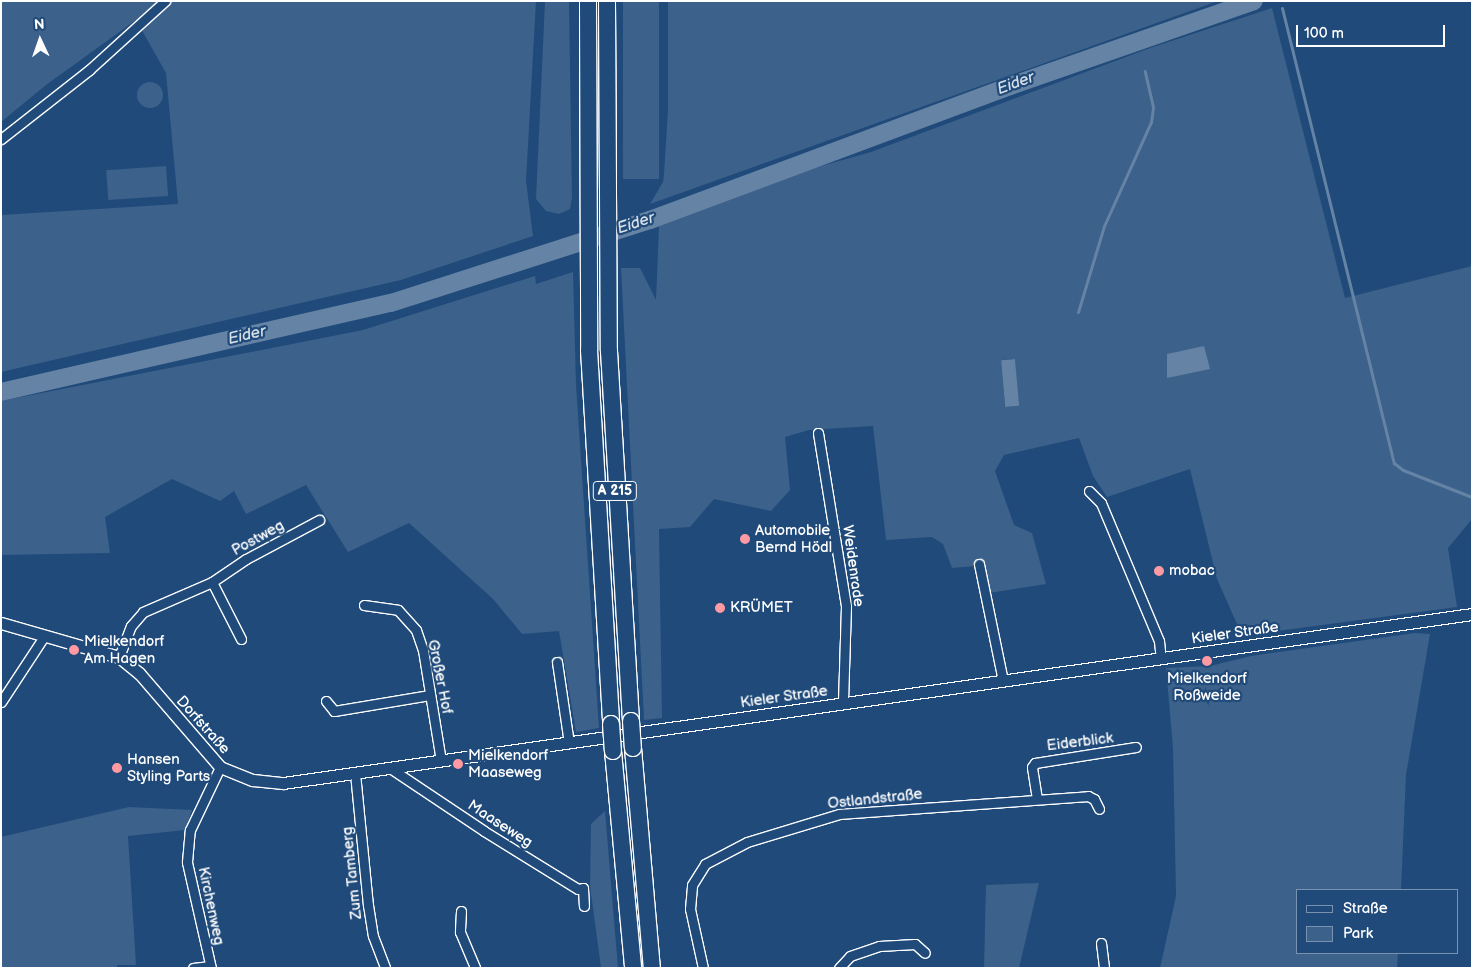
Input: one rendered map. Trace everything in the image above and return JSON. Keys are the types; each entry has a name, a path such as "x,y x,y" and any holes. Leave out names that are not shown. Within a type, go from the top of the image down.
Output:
{"highway":[{"name":"A 215","path":"588,1 587,212 594,456 613,751 633,968"},
{"name":"A 215","path":"607,1 607,262 613,454 633,748 652,968"}],"street":[{"path":"1,139 89,70 165,1"},
{"name":"Weidenrade","path":"818,433 846,606 844,704"},
{"path":"1089,491 1101,503 1159,641 1161,659"},
{"name":"Postweg","path":"119,657 131,626 143,612 212,582 246,559 320,520"},
{"path":"979,564 1003,681"},
{"path":"212,582 241,639"},
{"name":"Großer Hof","path":"364,605 398,610 409,620 422,650 430,695 437,761"},
{"name":"Kieler Straße","path":"437,761 1472,614"},
{"name":"Dorfstraße","path":"1,623 119,657 139,673 220,766 253,780 283,783 437,761"},
{"path":"1,702 46,635"},
{"path":"557,662 568,743"},
{"path":"326,701 334,711 430,695"},
{"name":"Eiderblick","path":"1038,799 1032,767 1035,763 1136,747"},
{"name":"Kirchenweg","path":"210,967 188,862 190,830 220,766"},
{"name":"Maaseweg","path":"390,768 484,831 578,889 583,888 584,906"},
{"name":"Zum Tamberg","path":"355,773 368,905 373,936 385,968"},
{"name":"Ostlandstraße","path":"703,968 690,909 692,885 705,864 716,855 746,842 839,814 1088,796 1099,809"},
{"path":"461,911 460,932 475,968"},
{"path":"1101,943 1104,968"},
{"path":"839,968 850,956 879,946 915,944 925,953"},
{"path":"192,968 210,967"}],"green space":[{"path":"1,1 536,1 526,181 533,236 401,280 1,372 1,215 178,204 166,73 136,20 46,85 1,122"},
{"path":"545,1 569,1 572,198 570,209 559,214 546,211 536,199"},
{"path":"623,1 659,1 659,179 623,179"},
{"path":"668,1 1218,1 650,204 663,182 664,174 668,109"},
{"path":"1272,8 1345,298 1472,266 1472,519 1448,548 1457,607 1263,633 1261,630 1241,633 1217,579 1190,469 1107,497 1093,476 1079,438 1004,455 995,471 1014,525 1032,533 1046,584 989,593 976,566 952,568 943,544 932,537 886,540 873,426 809,430 785,437 790,490 771,511 714,499 690,527 659,529 662,718 644,720 621,268 640,268 656,300 659,226 807,170 871,152 1150,48","holes":["1015,359 1018,406 1005,407 1001,360"]},
{"path":"150,82 159,86 163,95 159,104 150,108 141,104 137,95 141,86"},
{"path":"166,166 168,196 108,200 106,170"},
{"path":"573,272 576,385 599,728 576,732 559,631 522,634 493,599 409,523 348,552 306,485 246,514 234,491 220,501 172,479 105,517 110,553 1,555 1,401 363,330 535,276 536,284"},
{"path":"1415,633 1430,634 1406,775 1401,889 1296,889 1296,954 1398,954 1397,968 1160,968 1176,896 1173,748 1166,668 1210,666 1251,656"},
{"path":"129,807 192,810 185,830 128,836 136,965 117,965 117,968 1,968 1,837"},
{"path":"605,811 618,968 601,968 590,886 591,824"},
{"path":"1039,883 1019,968 984,968 986,885"}],"shaded area":[{"path":"1204,346 1210,369 1167,378 1167,354"},
{"path":"1015,359 1019,406 1005,407 1001,360"}],"waterway":[{"name":"Eider","path":"1,392 391,303 650,220 1010,86 1254,1"},
{"path":"1282,8 1394,463 1403,470 1472,497"},
{"path":"1078,312 1104,226 1151,122 1153,107 1145,71"}],"place":[{"name":"Automobile Bernd Hödl","path":"745,539"},
{"name":"mobac","path":"1159,571"},
{"name":"KRÜMET","path":"720,608"},
{"name":"Mielkendorf Am Hagen","path":"74,650"},
{"name":"Mielkendorf Roßweide","path":"1207,661"},
{"name":"Mielkendorf Maaseweg","path":"458,764"},
{"name":"Hansen Styling Parts","path":"117,768"}]}
